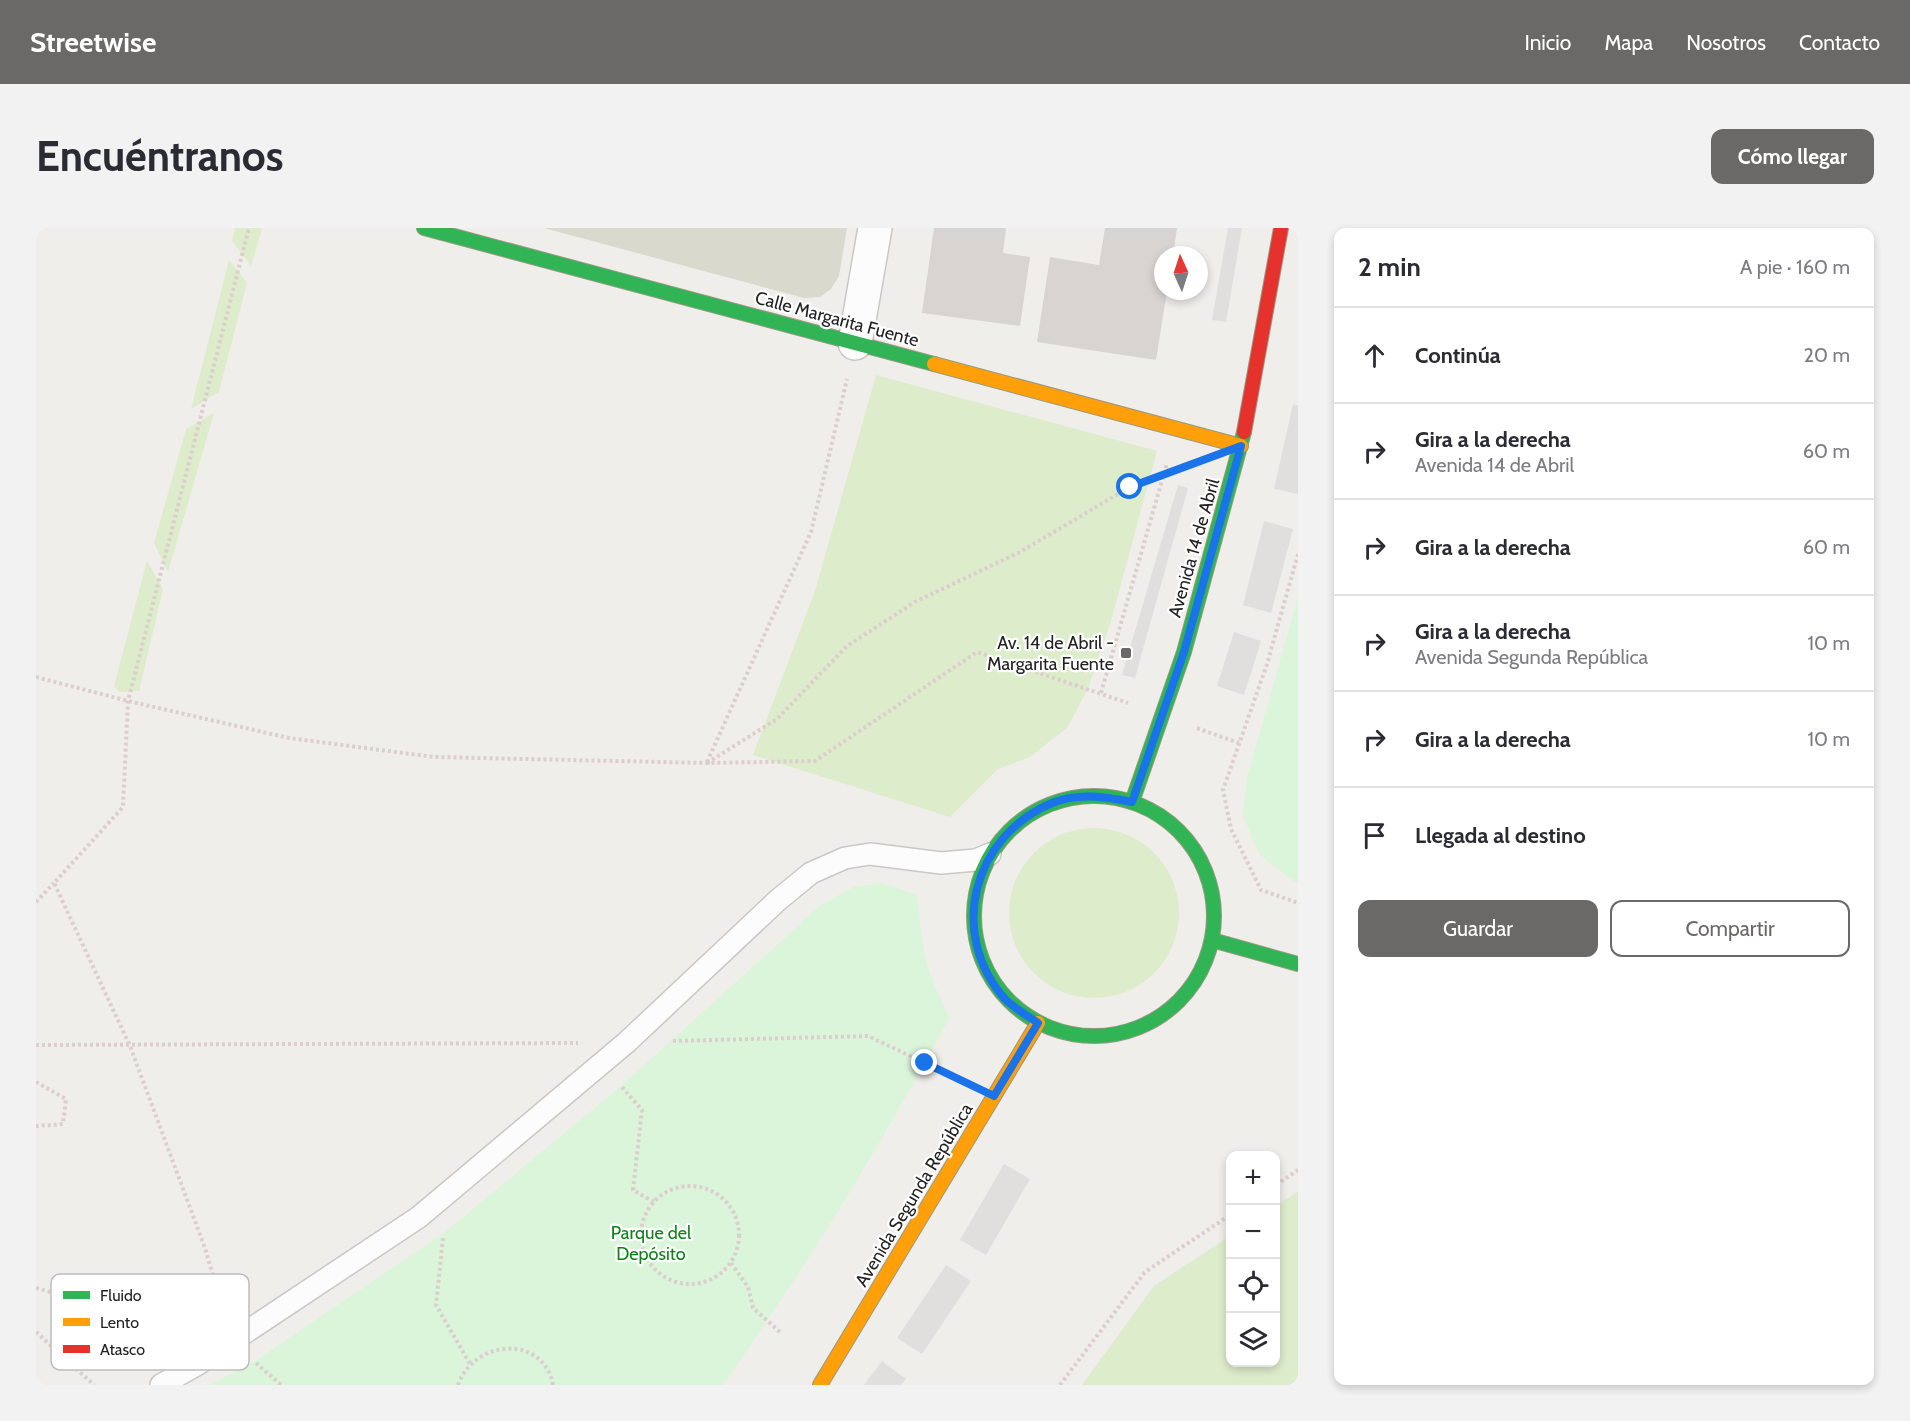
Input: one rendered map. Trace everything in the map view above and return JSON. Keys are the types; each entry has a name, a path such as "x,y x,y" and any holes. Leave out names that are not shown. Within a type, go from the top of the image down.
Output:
{"street":[{"name":"Calle Margarita Fuente","path":"424,228 1241,446"},
{"path":"855,343 875,228"},
{"name":"Avenida 14 de Abril","path":"1132,802 1184,652 1241,446 1281,228"},
{"path":"1093,795 1132,802 1164,817 1189,841 1206,872 1214,905 1212,940 1200,974 1177,1004 1146,1025 1110,1035 1073,1035 1038,1023 1006,999 983,966 973,928 976,888 990,854 1018,822 1053,802 1093,795"},
{"path":"1212,940 1298,964"},
{"name":"Avenida Segunda República","path":"820,1385 1038,1023"}],"lane":[{"path":"249,1328 419,1217 627,1042 778,900 812,873 845,858 870,854 941,863 976,860 990,854"},
{"path":"161,1385 187,1370"}],"path":[{"path":"36,902 123,807 128,701 249,228"},
{"path":"706,763 811,532 855,343"},
{"path":"1101,693 1171,453"},
{"path":"706,763 777,719 847,646 915,602 1020,552 1130,487 1187,465"},
{"path":"1298,554 1268,664 1223,790 1231,829 1261,890 1298,903"},
{"path":"36,677 289,738 434,757 706,763 815,761 977,652 1079,685"},
{"path":"54,883 130,1046 206,1248 213,1274"},
{"path":"36,1045 627,1042 868,1036 994,1096"},
{"path":"601,1064 642,1110 633,1190 654,1202"},
{"path":"36,1082 66,1099 63,1124 36,1126"},
{"path":"1280,1182 1298,1170"},
{"path":"688,1185 704,1187 718,1194 729,1205 738,1226 738,1249 731,1263 720,1274 699,1283 676,1283 662,1276 651,1266 640,1237 642,1222 654,1202 673,1189 688,1185"},
{"path":"448,1193 435,1305 470,1364"},
{"path":"1060,1385 1145,1272 1226,1218"},
{"path":"731,1263 748,1287 753,1308 780,1332"},
{"path":"36,1288 51,1292"},
{"path":"36,1332 51,1346"},
{"path":"458,1385 470,1364 489,1351 504,1348 520,1350 533,1356 545,1366 553,1385"},
{"path":"249,1356 281,1385"},
{"path":"78,1370 94,1385"}],"shaded area":[{"path":"544,228 847,228 839,276 831,289 820,297 804,298"},
{"path":"1228,228 1242,228 1226,322 1212,320"},
{"path":"1293,404 1298,405 1298,494 1274,489"},
{"path":"1178,485 1188,488 1135,678 1122,675"},
{"path":"1264,521 1293,529 1271,613 1243,605"},
{"path":"1234,632 1261,641 1244,695 1217,686"},
{"path":"1004,1164 1030,1179 986,1255 960,1240"},
{"path":"946,1265 971,1281 922,1354 897,1338"},
{"path":"882,1361 906,1379 901,1385 864,1385"}],"green space":[{"path":"235,228 262,228 251,266 232,241"},
{"path":"229,260 247,283 219,392 191,409"},
{"path":"876,375 1157,451 1111,621 1088,688 1068,727 1030,757 998,769 950,817 753,755 815,591"},
{"path":"214,413 168,572 154,543 186,429"},
{"path":"147,561 163,589 139,691 119,692 114,686"},
{"path":"1298,597 1298,882 1293,881 1260,855 1242,814 1248,774"},
{"path":"1094,828 1111,829 1127,834 1154,853 1173,880 1178,896 1178,930 1173,946 1154,973 1127,992 1111,997 1094,998 1077,997 1061,992 1034,973 1015,946 1010,930 1009,913 1010,896 1015,880 1034,853 1061,834 1077,829"},
{"name":"Parque del Depósito","path":"883,883 917,895 920,929 926,958 935,987 950,1017 898,1111 842,1204 784,1296 723,1385 209,1385 238,1370 249,1370 249,1364 444,1233 621,1086 821,905 853,887"},
{"path":"1298,1191 1298,1385 1082,1385 1154,1286 1226,1239 1226,1367 1280,1367 1280,1203"}],"building":[{"path":"934,228 1006,228 1003,253 1030,257 1020,326 922,313"},
{"path":"1105,228 1177,228 1174,246 1154,246 1154,300 1166,300 1156,360 1037,342 1050,257 1099,265"}],"traffic: fast":[{"path":"424,228 934,364"},
{"path":"1132,802 1184,652 1244,432"},
{"path":"1094,796 1117,798 1140,805 1161,816 1179,831 1194,849 1205,870 1212,893 1214,916 1212,939 1205,962 1194,983 1179,1001 1161,1016 1140,1027 1117,1034 1094,1036 1071,1034 1048,1027 1027,1016 1009,1001 994,983 983,962 976,939 974,916 976,893 983,870 994,849 1009,831 1027,816 1048,805 1071,798 1094,796"},
{"path":"1212,940 1298,964"}],"traffic: slow":[{"path":"934,364 1241,446"},
{"path":"820,1385 1038,1023"}],"traffic: jam":[{"path":"1244,432 1281,228"}],"place":[{"name":"Av. 14 de Abril - Margarita Fuente","path":"1126,653"}],"route":[{"path":"925,1063 994,1096 1038,1023 1006,999 983,966 973,928 976,888 991,851 1018,822 1053,802 1093,795 1132,802 1184,652 1241,446 1165,472 1130,487"}]}
